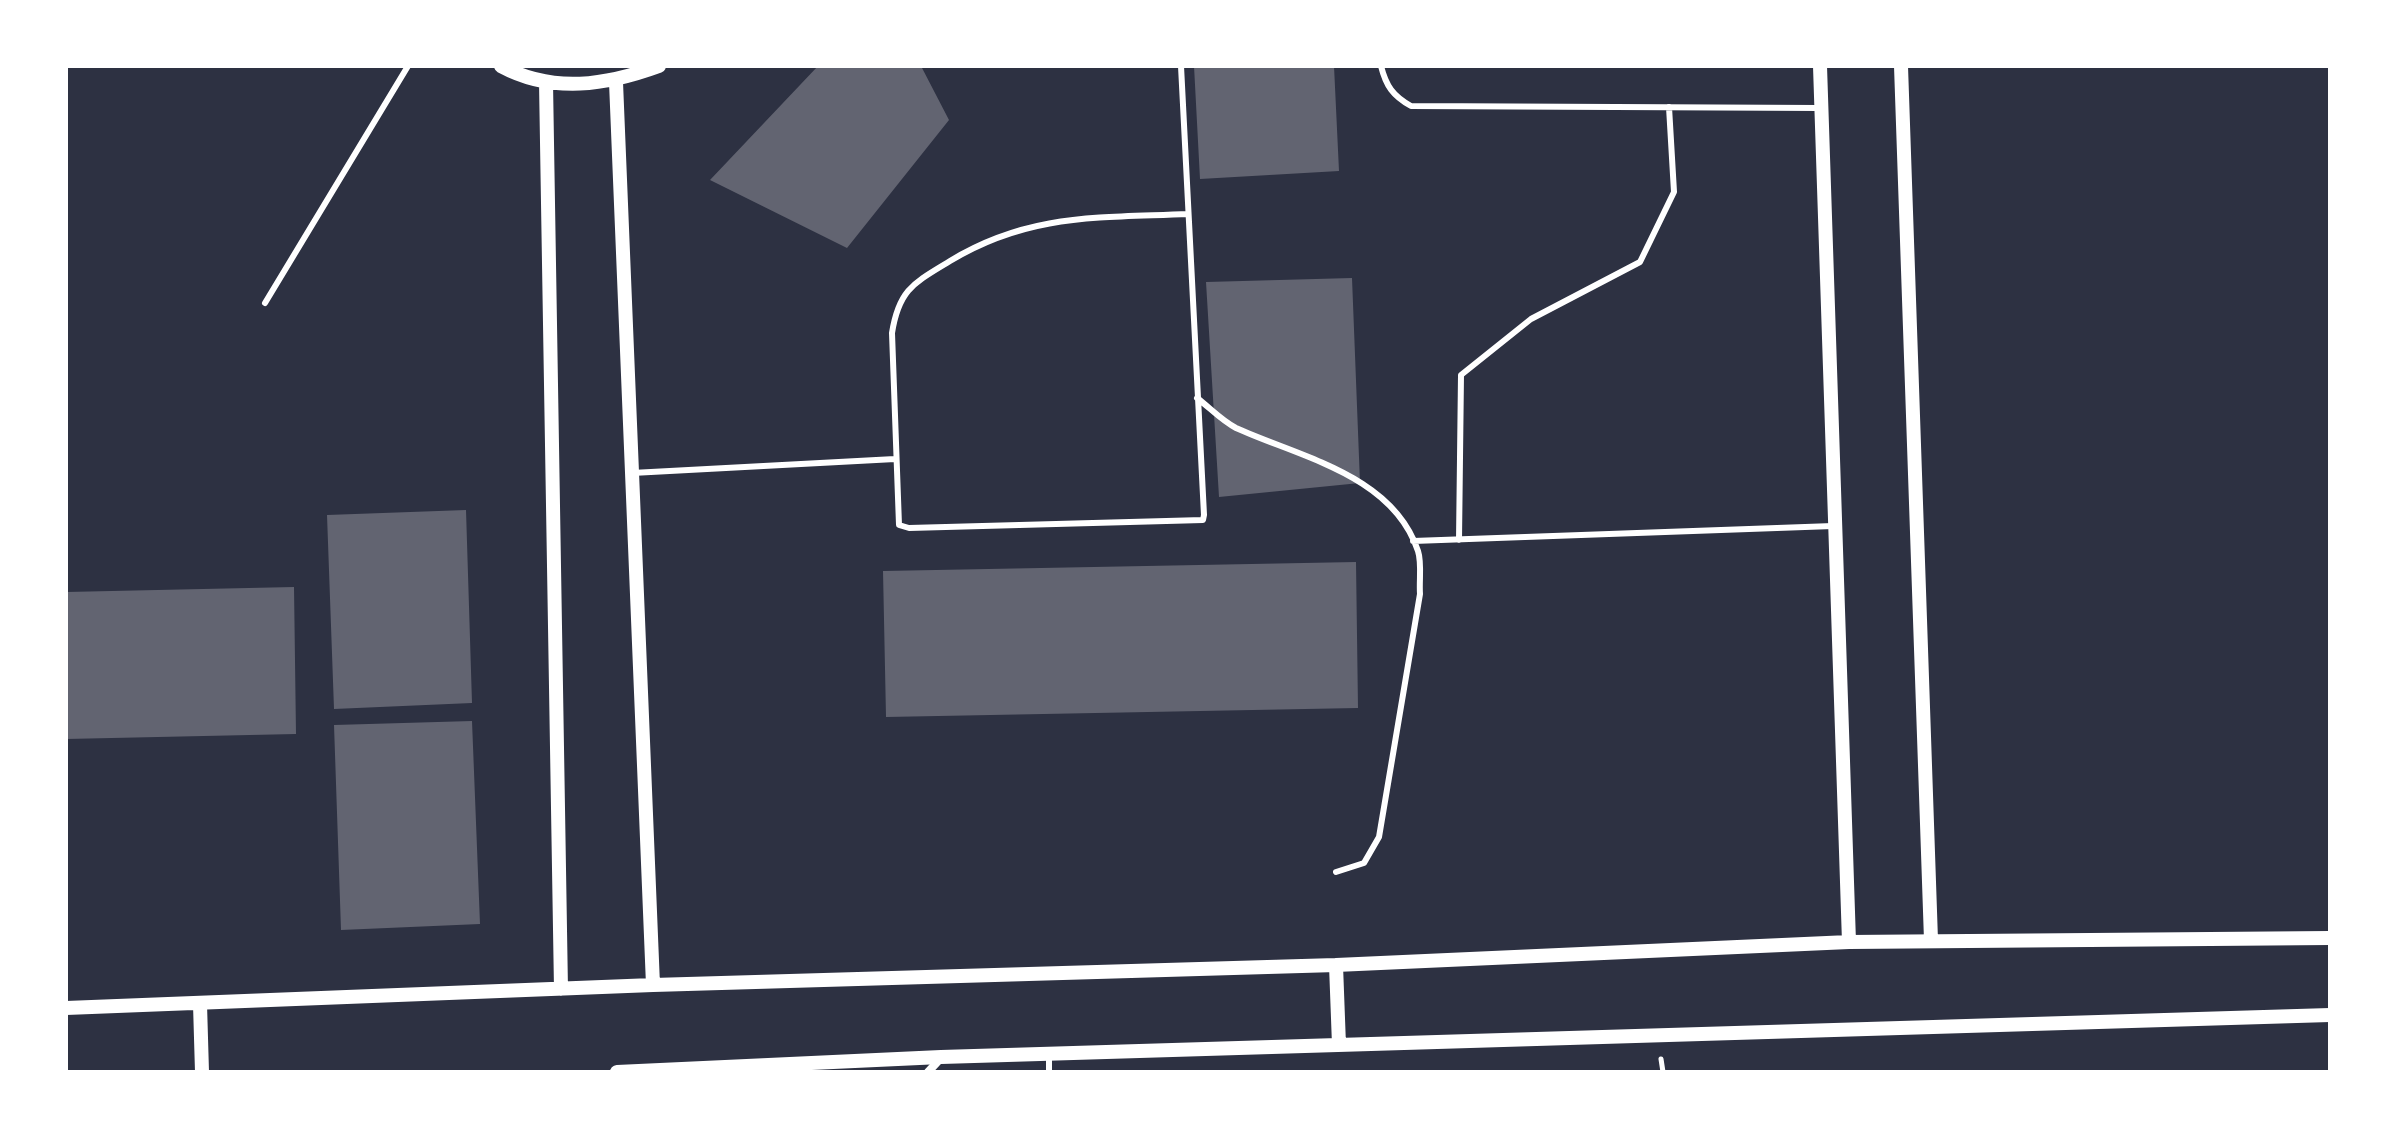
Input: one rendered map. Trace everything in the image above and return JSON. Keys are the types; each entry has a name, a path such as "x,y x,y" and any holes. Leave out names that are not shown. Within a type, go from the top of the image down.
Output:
{"street":[{"path":"501,66 546,82 581,85 616,82 659,66"},
{"path":"1820,66 1849,942"},
{"path":"1901,66 1931,940"},
{"path":"546,82 561,989"},
{"path":"616,82 653,985"},
{"path":"66,1008 653,985 1336,965 1849,942 2330,938"},
{"path":"1336,965 1339,1045"},
{"path":"200,1004 202,1072"},
{"path":"617,1072 941,1057 2330,1015"},
{"path":"928,1072 941,1057"}],"lane":[{"path":"265,303 408,66"},
{"path":"1181,66 1204,515 1197,522 909,528 899,525 892,333 896,307 910,285 981,243 1008,231 1052,221 1188,214"},
{"path":"1381,66 1385,83 1397,99 1411,106 1821,108"},
{"path":"1459,540 1461,375 1531,319 1640,262 1674,192 1669,107"},
{"path":"1197,398 1233,426 1344,473 1376,493 1404,522 1419,553 1420,594 1379,837 1364,863 1336,872"},
{"path":"632,473 895,459"},
{"path":"1413,541 1836,526"},
{"path":"1049,1054 1049,1072"}],"path":[{"path":"1661,1059 1663,1072"}],"building":[{"path":"818,66 921,66 949,120 847,248 710,180"},
{"path":"1194,66 1334,66 1339,171 1200,179"},
{"path":"1352,278 1360,483 1219,497 1206,282"},
{"path":"466,510 472,703 334,709 327,515"},
{"path":"1356,562 1358,708 886,717 883,571"},
{"path":"294,587 296,734 66,739 66,592"},
{"path":"472,721 480,924 341,930 334,725"}]}
